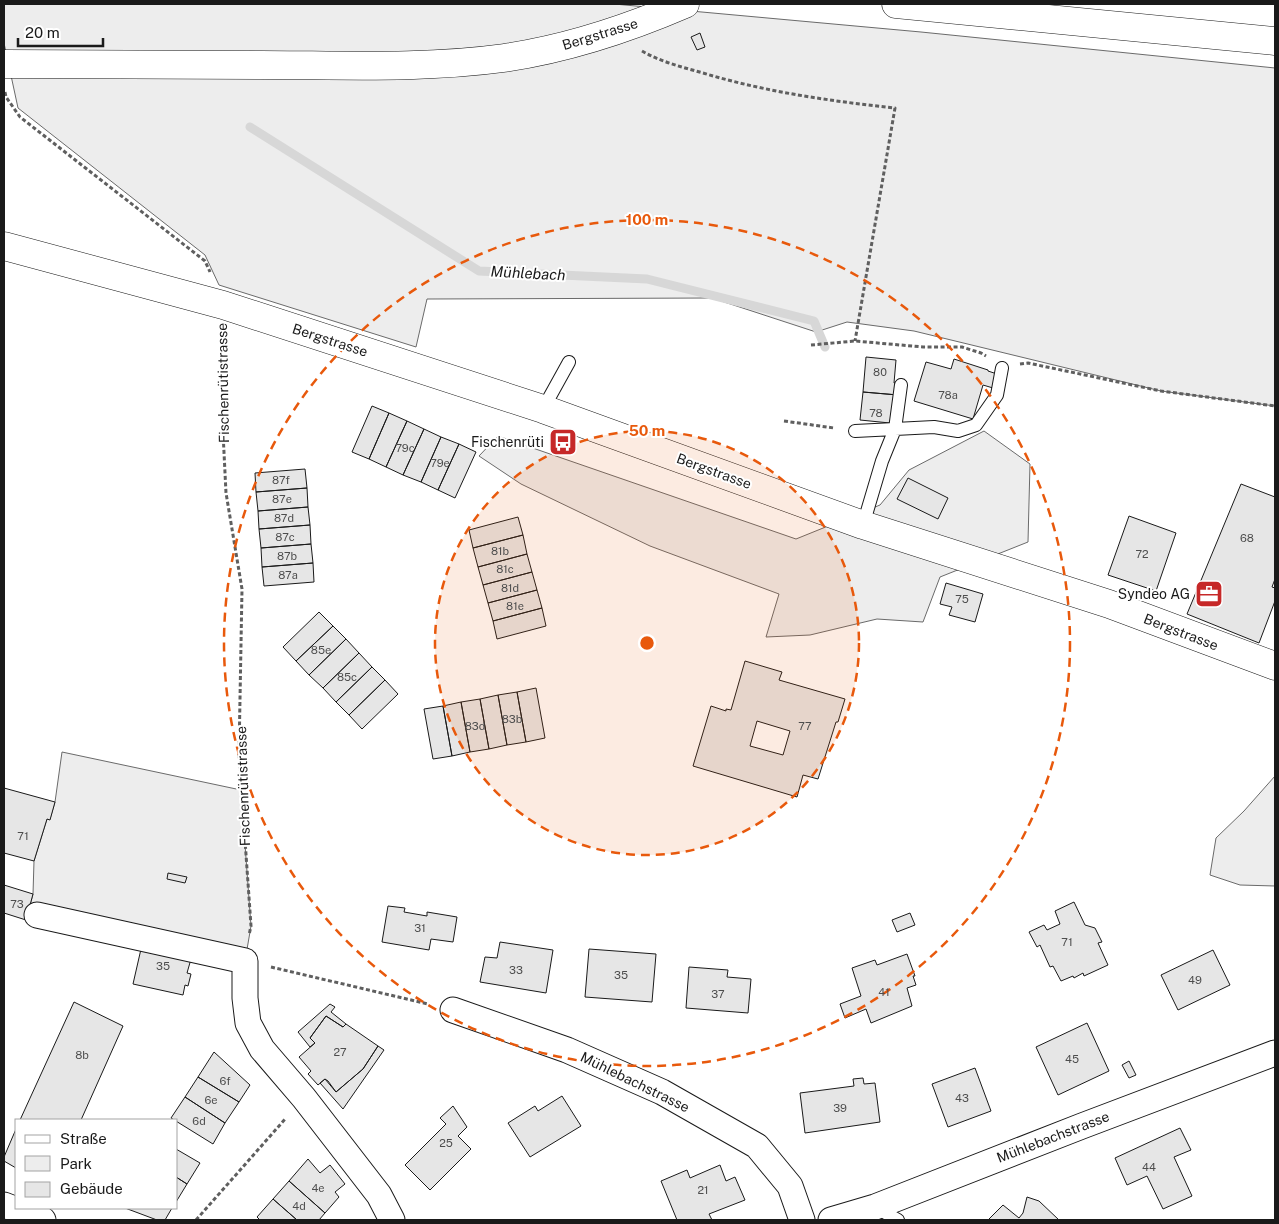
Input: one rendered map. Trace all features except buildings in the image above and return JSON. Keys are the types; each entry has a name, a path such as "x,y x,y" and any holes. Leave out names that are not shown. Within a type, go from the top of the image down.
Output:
{"main road":[{"name":"Bergstrasse","path":"4,64 363,66 448,64 505,58 558,47 608,34 685,4"},
{"path":"896,4 1275,42"},
{"name":"Bergstrasse","path":"4,246 223,305 543,409 863,525 1109,604 1275,666"}],"street":[{"path":"37,915 245,961 245,998 248,1023 262,1049 304,1098 379,1195 392,1220"},
{"name":"Mühlebachstrasse","path":"453,1010 567,1050 662,1092 757,1146 790,1186 802,1220"},
{"name":"Mühlebachstrasse","path":"831,1220 875,1208 1082,1126 1275,1053"},
{"path":"4,1205 43,1220"}],"lane":[{"path":"543,409 569,362"},
{"path":"855,431 934,427 958,430 976,425 997,395 1002,368"},
{"path":"863,525 882,461 895,429 901,385"},
{"path":"875,1208 898,1220"}],"path":[{"path":"608,34 656,59 741,84 826,101 895,108 855,341"},
{"path":"5,90 6,98 20,117 205,261 223,305"},
{"name":"Fischenrütistrasse","path":"223,305 220,342 226,493 242,588 239,754 251,926 245,961"},
{"path":"811,345 855,341 923,347 962,347 981,353 1002,368 1028,363 1161,391 1275,406"},
{"path":"784,421 855,431"},
{"path":"245,961 453,1010"},
{"path":"196,1220 304,1098"}],"green space":[{"path":"4,4 614,4 921,32 1275,68 1275,406 1161,391 914,331 847,322 816,332 712,298 427,299 416,347 219,285 205,255 18,108 4,43"},
{"path":"984,431 1030,464 1028,542 940,577 923,622 877,619 810,635 766,637 779,594 650,546 521,484 479,456 498,436 796,539 880,505 909,470"},
{"path":"62,752 241,790 251,926 245,961 28,913 33,894 34,861 47,819 50,819 55,802"},
{"path":"1275,776 1275,886 1240,885 1210,875 1216,838 1244,811"}],"waterway":[{"name":"Mühlebach","path":"250,127 479,271 647,279 814,321 825,347"}],"place":[{"name":"Fischenrüti","path":"563,442"},
{"name":"Syndeo AG","path":"1209,594"}]}
